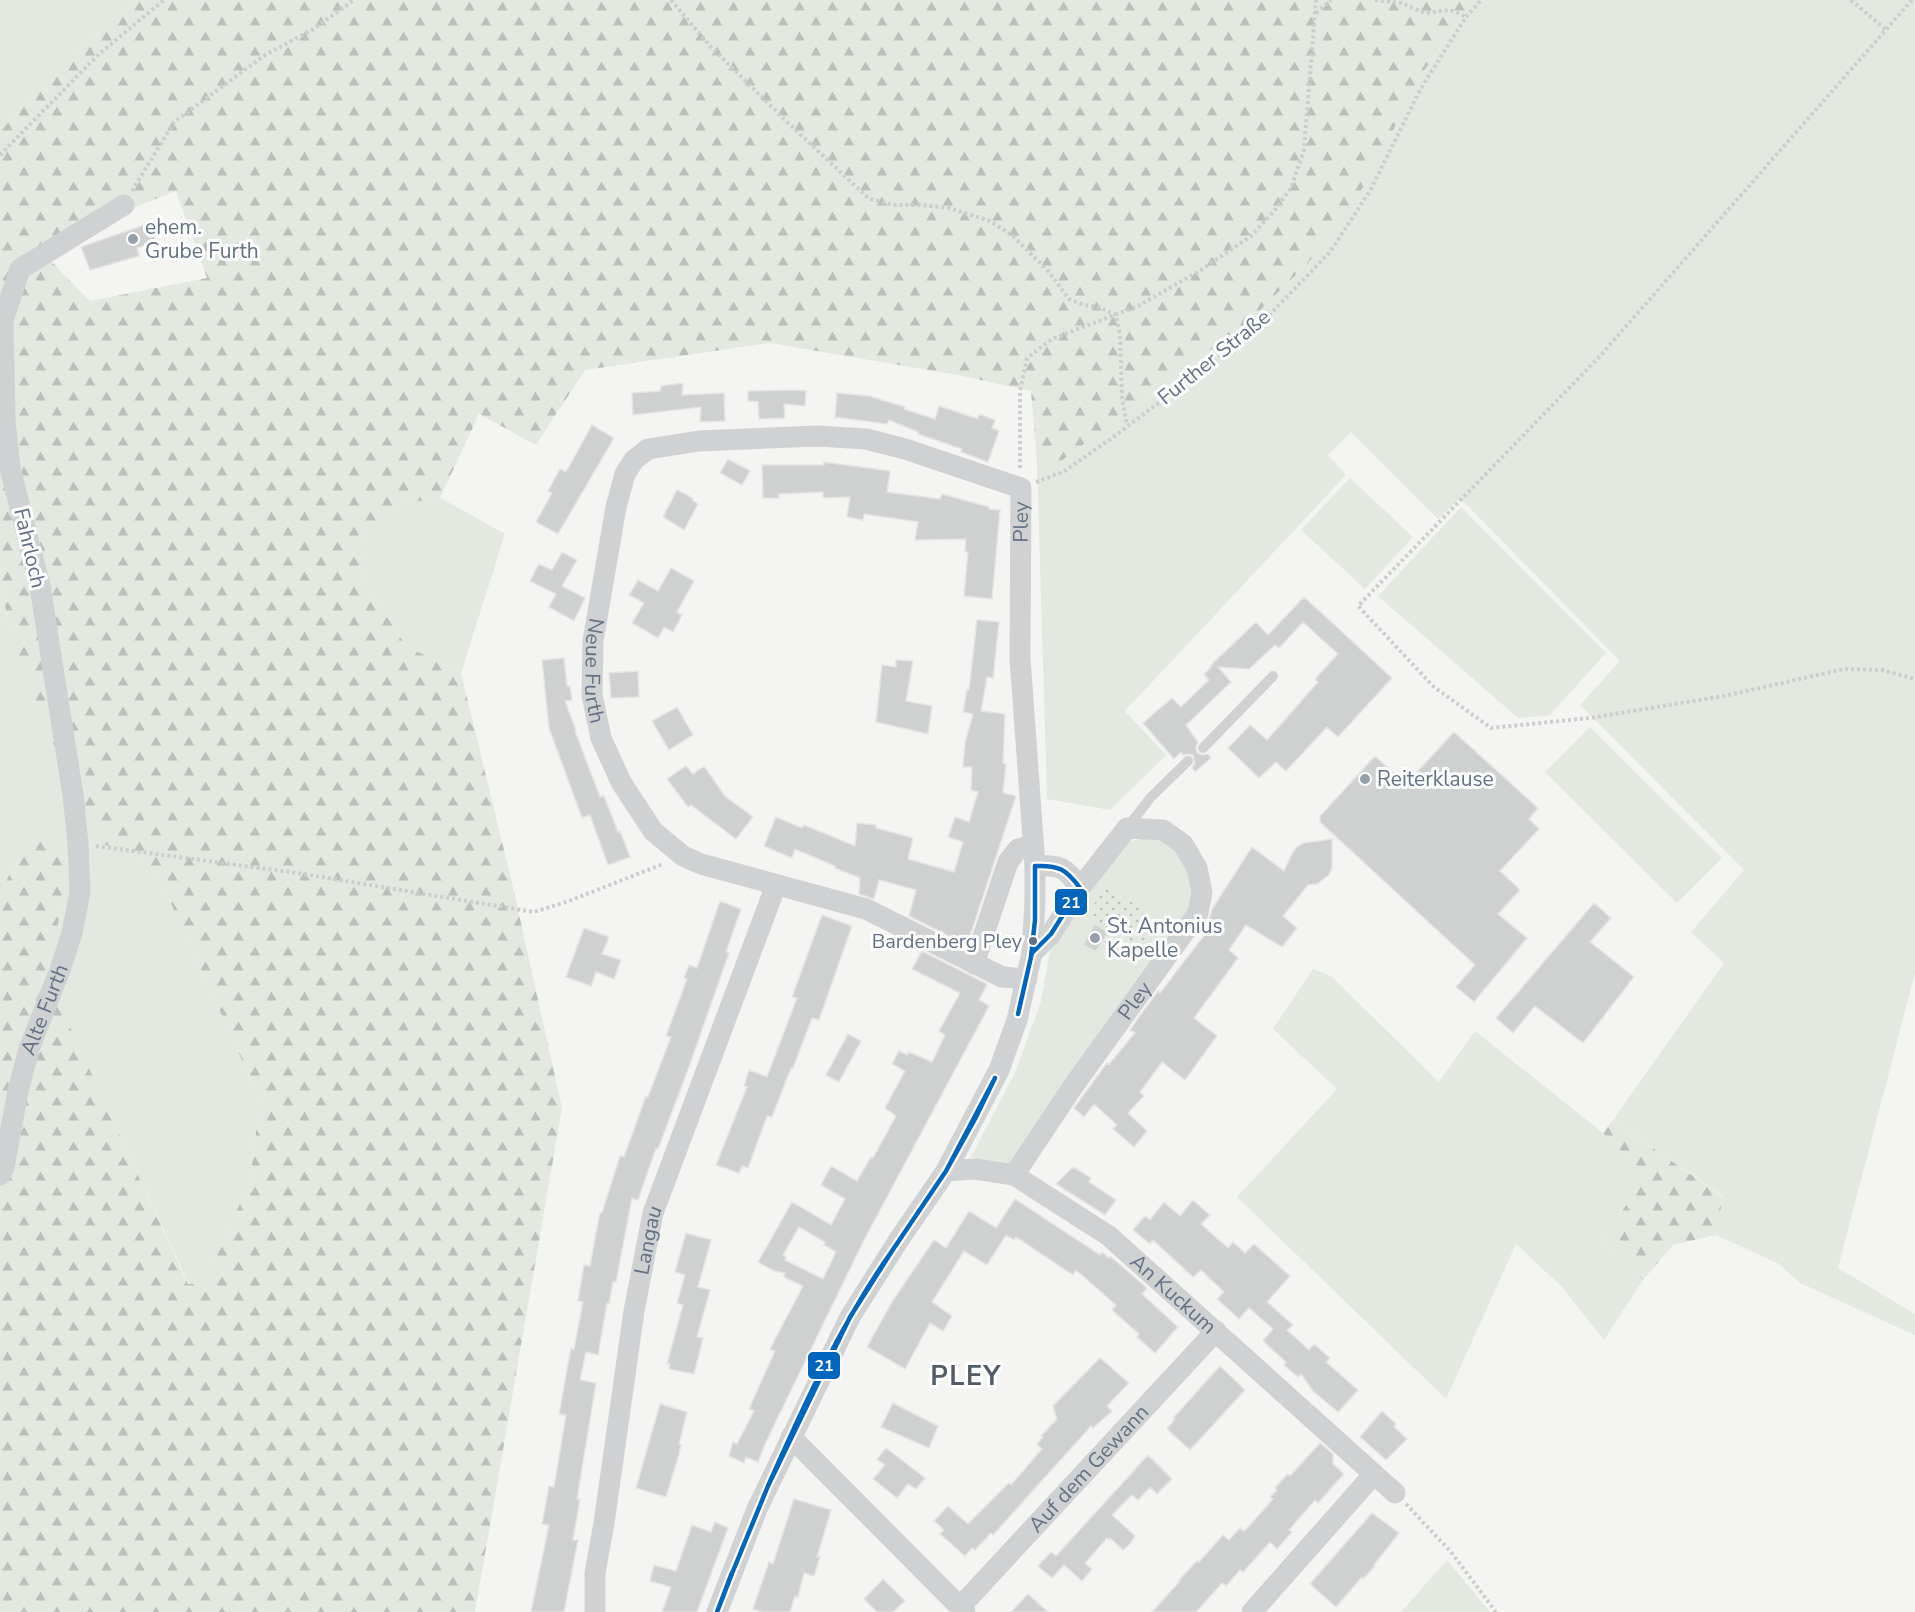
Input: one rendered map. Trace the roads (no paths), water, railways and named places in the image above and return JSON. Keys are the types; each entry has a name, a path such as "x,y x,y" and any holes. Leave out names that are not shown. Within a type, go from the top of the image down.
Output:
{"street":[{"name":"Fahrloch","path":"78,843 73,795 40,586 10,468 5,420 3,320 20,269 124,204"},
{"name":"Neue Furth","path":"1020,488 905,449 866,439 819,436 699,441 648,449 634,460 625,474 616,507 593,641 592,695 601,738 621,782 653,831 683,856 701,864 866,909 1002,977 1026,980"},
{"name":"Pley","path":"717,1612 757,1509 826,1364 850,1317 898,1241 946,1172 999,1070 1017,1020 1032,953 1035,901 1035,866 1020,658 1020,488"},
{"name":"Pley","path":"1014,1174 1074,1085 1198,913 1202,892 1197,868 1183,844 1163,830 1127,828"},
{"path":"1032,953 1051,934 1080,888 1127,828"},
{"name":"Alte Furth","path":"0,1175 4,1167 18,1091 29,1049 72,933 80,892 78,843"},
{"path":"974,964 1008,862 1018,849 1033,845"},
{"path":"1035,866 1052,866 1068,871 1080,888"},
{"name":"Langau","path":"595,1612 595,1573 634,1311 653,1213 776,885"},
{"name":"An Kuckum","path":"946,1172 975,1169 1014,1174 1109,1236 1395,1493"},
{"name":"Auf dem Gewann","path":"791,1437 962,1610 1216,1331"},
{"path":"1252,1612 1374,1474"}],"lane":[{"path":"1203,748 1273,676"},
{"path":"1127,828 1144,806 1188,761"}],"place":[{"name":"ehem. Grube Furth","path":"133,239"},
{"name":"Reiterklause","path":"1365,779"},
{"name":"St. Antonius Kapelle","path":"1095,938"},
{"name":"Bardenberg Pley","path":"1033,941"}],"district":[{"name":"PLEY","path":"966,1376"}]}
